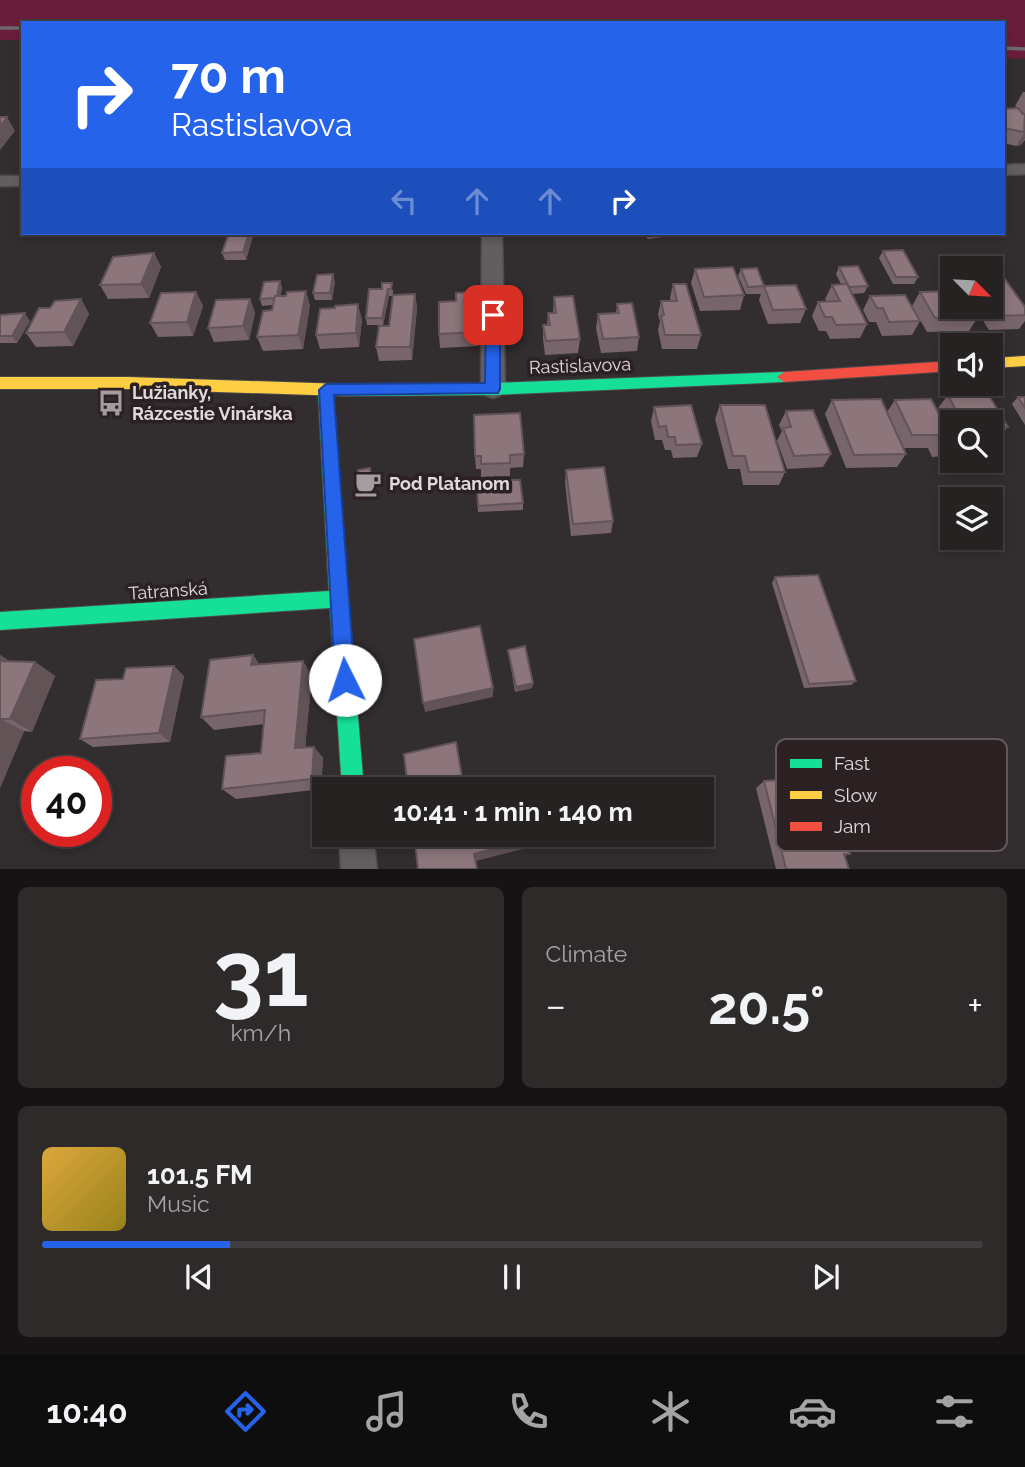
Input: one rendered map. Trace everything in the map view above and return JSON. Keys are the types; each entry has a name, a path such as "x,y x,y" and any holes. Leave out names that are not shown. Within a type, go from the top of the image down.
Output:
{"street":[{"path":"1005,170 1025,169"},
{"path":"0,181 21,181"},
{"path":"492,235 493,389"},
{"path":"1003,362 1025,361"},
{"name":"Rastislavova","path":"0,383 128,383 326,390 493,389 814,376 940,367"},
{"path":"326,390 352,777"},
{"name":"Tatranská","path":"0,621 339,599"},
{"path":"357,847 359,869"}],"shaded area":[{"path":"0,0 1025,0 1025,59 1005,58 1005,21 21,21 21,40 0,40"}],"building":[{"path":"1018,108 1025,114 1024,132 1005,128 1005,109"},
{"path":"0,117 7,117 0,126"},
{"path":"228,235 248,235 243,252 222,253"},
{"path":"903,250 918,277 896,277 883,251"},
{"path":"154,253 141,284 100,285 113,257"},
{"path":"858,266 868,286 849,287 839,267"},
{"path":"733,267 744,295 704,297 695,269"},
{"path":"757,268 764,286 748,287 741,269"},
{"path":"333,274 330,293 313,293 317,275"},
{"path":"1003,276 1025,307 1025,315 1003,316"},
{"path":"280,281 275,298 260,299 264,282"},
{"path":"382,283 392,283 391,289 388,289 382,318 366,318 369,289 382,289"},
{"path":"673,284 686,284 701,335 665,335 661,301 677,301"},
{"path":"847,284 867,324 836,325 832,317 825,317 818,302 840,301 832,285"},
{"path":"796,285 806,309 773,310 764,286"},
{"path":"306,291 298,335 257,337 263,311 272,310 275,296"},
{"path":"940,291 940,318 935,318 920,292"},
{"path":"196,292 187,322 150,323 161,293"},
{"path":"476,292 477,332 439,334 439,302 456,301 456,293"},
{"path":"415,294 410,347 376,347 379,326 389,326 393,295"},
{"path":"905,295 920,321 889,322 883,308 877,308 870,296"},
{"path":"573,296 580,339 546,341 543,325 550,325 548,313 556,313 554,297"},
{"path":"81,299 64,332 26,333 39,308 50,308 55,301"},
{"path":"250,299 243,326 208,328 216,300"},
{"path":"632,303 639,337 603,339 598,314 619,313 617,304"},
{"path":"358,304 356,333 316,335 320,309"},
{"path":"25,313 12,336 0,336 0,315"},
{"path":"949,396 989,396 998,410 956,410"},
{"path":"1018,397 1025,397 1025,408"},
{"path":"881,399 906,454 854,455 832,400"},
{"path":"931,399 940,416 940,438 938,435 912,435 895,400"},
{"path":"691,405 702,444 676,445 675,437 668,437 666,426 659,427 654,407"},
{"path":"720,405 765,405 785,472 749,472 745,456 733,456"},
{"path":"813,410 831,454 794,456 783,428 791,427 786,411"},
{"path":"520,413 524,454 510,455 510,463 481,464 481,456 475,456 474,415"},
{"path":"604,467 613,521 573,524 566,470"},
{"path":"370,468 372,486 359,489 358,470"},
{"path":"507,480 520,480 523,503 478,506 477,486 507,484"},
{"path":"818,575 856,681 809,684 775,577"},
{"path":"480,626 493,688 423,703 414,639"},
{"path":"525,646 533,683 516,687 508,650"},
{"path":"253,655 251,665 303,661 295,748 314,747 312,779 222,789 226,756 261,753 265,710 201,717 210,660"},
{"path":"0,661 35,662 10,719 1,719 0,722"},
{"path":"174,666 159,733 80,739 96,680 123,679 126,668"},
{"path":"456,742 462,777 407,777 404,754"},
{"path":"776,780 776,829 764,781"},
{"path":"415,847 501,847 474,854 477,869 418,869"},
{"path":"782,851 849,851 850,854 844,854 849,869 786,869"}],"railway":[{"path":"0,28 21,28"},
{"path":"1005,48 1025,49"}],"traffic: fast":[{"path":"343,390 493,389 784,377"},
{"path":"326,390 327,438 352,777"},
{"path":"0,621 339,599"}],"traffic: slow":[{"path":"1003,362 1025,361"},
{"path":"0,383 128,383 343,390"}],"traffic: jam":[{"path":"784,377 940,367"}],"place":[{"name":"Lužianky, Rázcestie Vinárska","path":"111,403"},
{"name":"Pod Platanom","path":"368,484"}],"route":[{"path":"345,680 327,438 326,390 493,389 493,315"}]}
